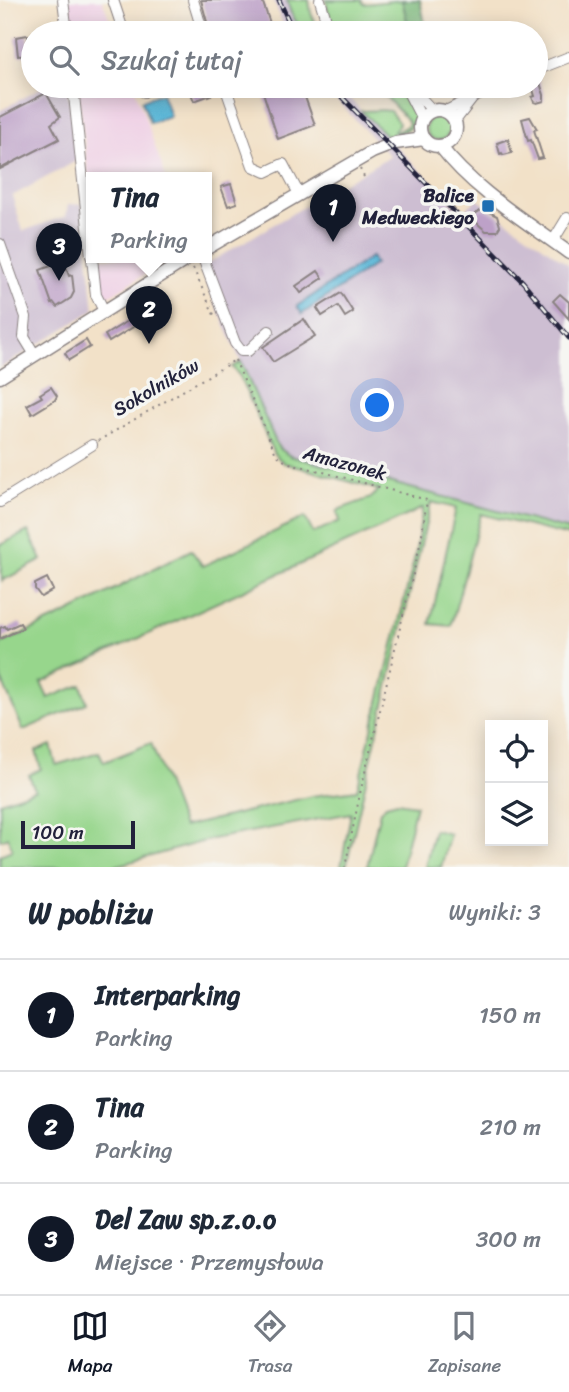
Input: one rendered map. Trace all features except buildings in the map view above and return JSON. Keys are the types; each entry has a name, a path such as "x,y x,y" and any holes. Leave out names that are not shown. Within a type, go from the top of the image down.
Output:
{"main road":[{"path":"212,245 353,162 395,143 433,121"},
{"path":"433,121 456,131 445,143 429,143 433,121"},
{"path":"445,143 477,186 569,253"},
{"path":"0,377 181,263"}],"street":[{"path":"63,0 66,21"},
{"path":"113,0 120,21"},
{"path":"192,0 199,21"},
{"path":"320,0 326,21"},
{"path":"548,65 569,57"},
{"path":"74,98 86,210"},
{"path":"229,98 253,166 266,172 283,164 299,194"},
{"path":"420,98 433,121 472,98"},
{"path":"553,241 567,219"},
{"path":"0,244 26,317 24,337 35,355"},
{"path":"92,263 95,290 104,311"},
{"path":"206,263 235,344 241,351 248,351 269,331"},
{"path":"0,502 92,445"}],"path":[{"path":"191,263 217,321"},
{"name":"Sokolników","path":"92,445 235,360"},
{"name":"Amazonek","path":"235,360 276,454 286,462 427,500 421,541 361,789 345,867"}],"shaded area":[{"path":"69,0 102,0 110,21 72,21"},
{"path":"273,0 287,0 296,21 282,21"},
{"path":"23,98 69,98 78,160 12,196 23,231 66,216 68,205 82,204 86,263 89,263 94,310 0,368 0,111"},
{"path":"79,98 138,98 164,172 88,172"},
{"path":"334,98 349,98 462,213 477,199 569,265 569,530 290,456 278,447 200,268 390,156"},
{"path":"98,263 164,263 102,300"}],"green space":[{"path":"287,0 309,0 314,21 296,21"},
{"path":"326,0 361,0 364,4 402,0 407,21 330,21"},
{"path":"402,0 420,0 424,21 407,21"},
{"path":"387,98 402,98 416,117 410,128 396,135 396,132 409,122"},
{"path":"361,111 390,111 399,123 392,136 388,137"},
{"path":"438,116 449,123 450,128 443,139 438,140 427,133 426,128 433,117"},
{"path":"241,362 278,447 290,456 569,530 569,536 481,514 451,626 430,624 456,508 431,502 346,867 341,867 351,813 212,839 112,867 0,867 0,855 12,850 8,837 0,840 0,802 35,790 29,775 41,769 36,751 51,745 56,765 99,752 104,762 151,743 183,827 312,796 357,790 415,556 423,508 41,683 48,698 81,685 87,703 23,730 0,676 0,644 68,613 191,550 203,566 305,517 313,533 340,521 337,512 340,509 371,498 379,490 284,463 274,454 239,375 232,367"},
{"path":"28,531 42,560 2,581 0,545"},
{"path":"397,802 416,805 401,867 367,867 380,811 386,805"},
{"path":"434,830 450,834 441,867 425,867"}],"water":[{"path":"164,98 170,116 150,123 142,100"},
{"path":"371,257 375,264 302,314 297,306"}],"railway":[{"path":"279,0 289,21"},
{"path":"343,98 523,282 569,338"}],"place":[{"name":"Balice Medweckiego","path":"488,206"},
{"name":"Interparking","path":"333,242"},
{"name":"Del Zaw sp.z.o.o","path":"59,281"},
{"name":"Tina","path":"149,344"}]}
